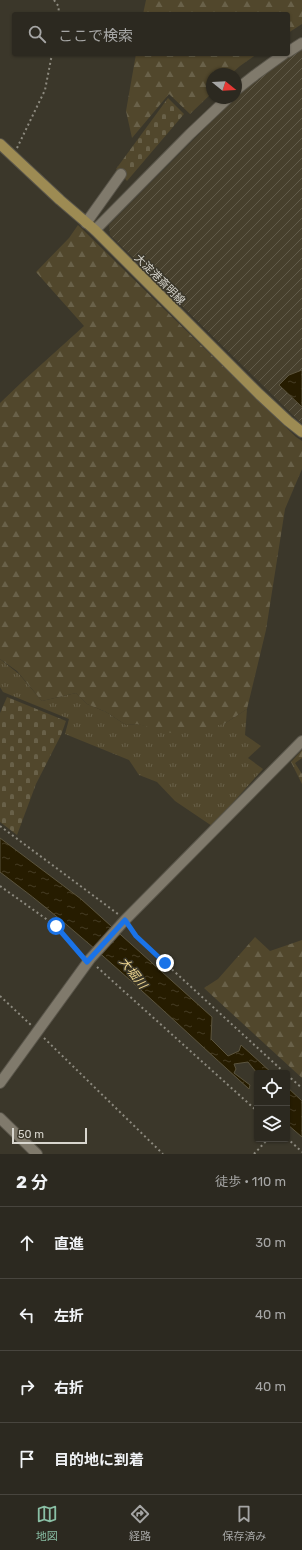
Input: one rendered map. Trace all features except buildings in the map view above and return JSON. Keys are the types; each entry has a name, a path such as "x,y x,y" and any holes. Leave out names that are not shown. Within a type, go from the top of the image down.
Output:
{"main road":[{"name":"大淀港斎明線","path":"0,144 60,200 95,230 259,394 302,432"}],"street":[{"path":"290,51 302,43"},
{"path":"242,85 281,56"},
{"path":"95,230 222,104"},
{"path":"86,223 121,174"},
{"path":"0,1083 88,960 124,921 302,741"},
{"path":"0,1118 37,1154"}],"path":[{"path":"54,0 58,7 58,12"},
{"path":"13,156 45,90 52,56"},
{"path":"0,826 124,921 136,936 282,1070"},
{"path":"0,886 56,926 88,960 97,966 254,1108"},
{"path":"0,996 163,1154"},
{"path":"290,1078 302,1088"},
{"path":"290,1141 302,1152"},
{"path":"254,1154 265,1142"}],"shaded area":[{"path":"302,49 302,424 110,235 109,225 229,104 242,104 242,92 273,67"}],"green space":[{"path":"146,0 302,0 302,24 290,32 290,12 143,12"},
{"path":"136,56 254,56 238,68 206,68 206,99 190,114 169,94 132,138 126,111"},
{"path":"168,98 184,114 127,181 116,169"},
{"path":"78,225 269,411 302,441 302,469 285,509 266,630 247,709 224,724 175,734 137,724 126,725 106,712 87,704 76,693 42,701 17,671 0,659 0,403 84,326 36,272 69,238"},
{"path":"0,659 19,674 42,701 76,693 87,704 106,712 126,725 137,724 152,727 224,724 247,709 245,735 261,746 248,758 263,769 212,826 175,801 157,782 139,775 129,760 65,734 69,719 3,692 0,687"},
{"path":"7,697 66,721 61,735 36,784 17,835 0,822 0,713"},
{"path":"302,750 302,758 295,763 302,774 302,784 291,762"},
{"path":"255,937 270,951 302,940 302,1078 204,988 218,979"}],"water":[{"path":"302,370 302,407 279,385 289,375"},
{"name":"大堀川","path":"0,838 81,899 212,1017 211,1039 228,1056 239,1051 241,1045 269,1070 255,1070 248,1062 234,1064 236,1069 234,1073 250,1085 249,1089 96,950 33,897 0,872"},
{"path":"290,1090 302,1101 302,1137 290,1127"}],"route":[{"path":"56,926 87,962 125,920 136,936 165,963"}]}
